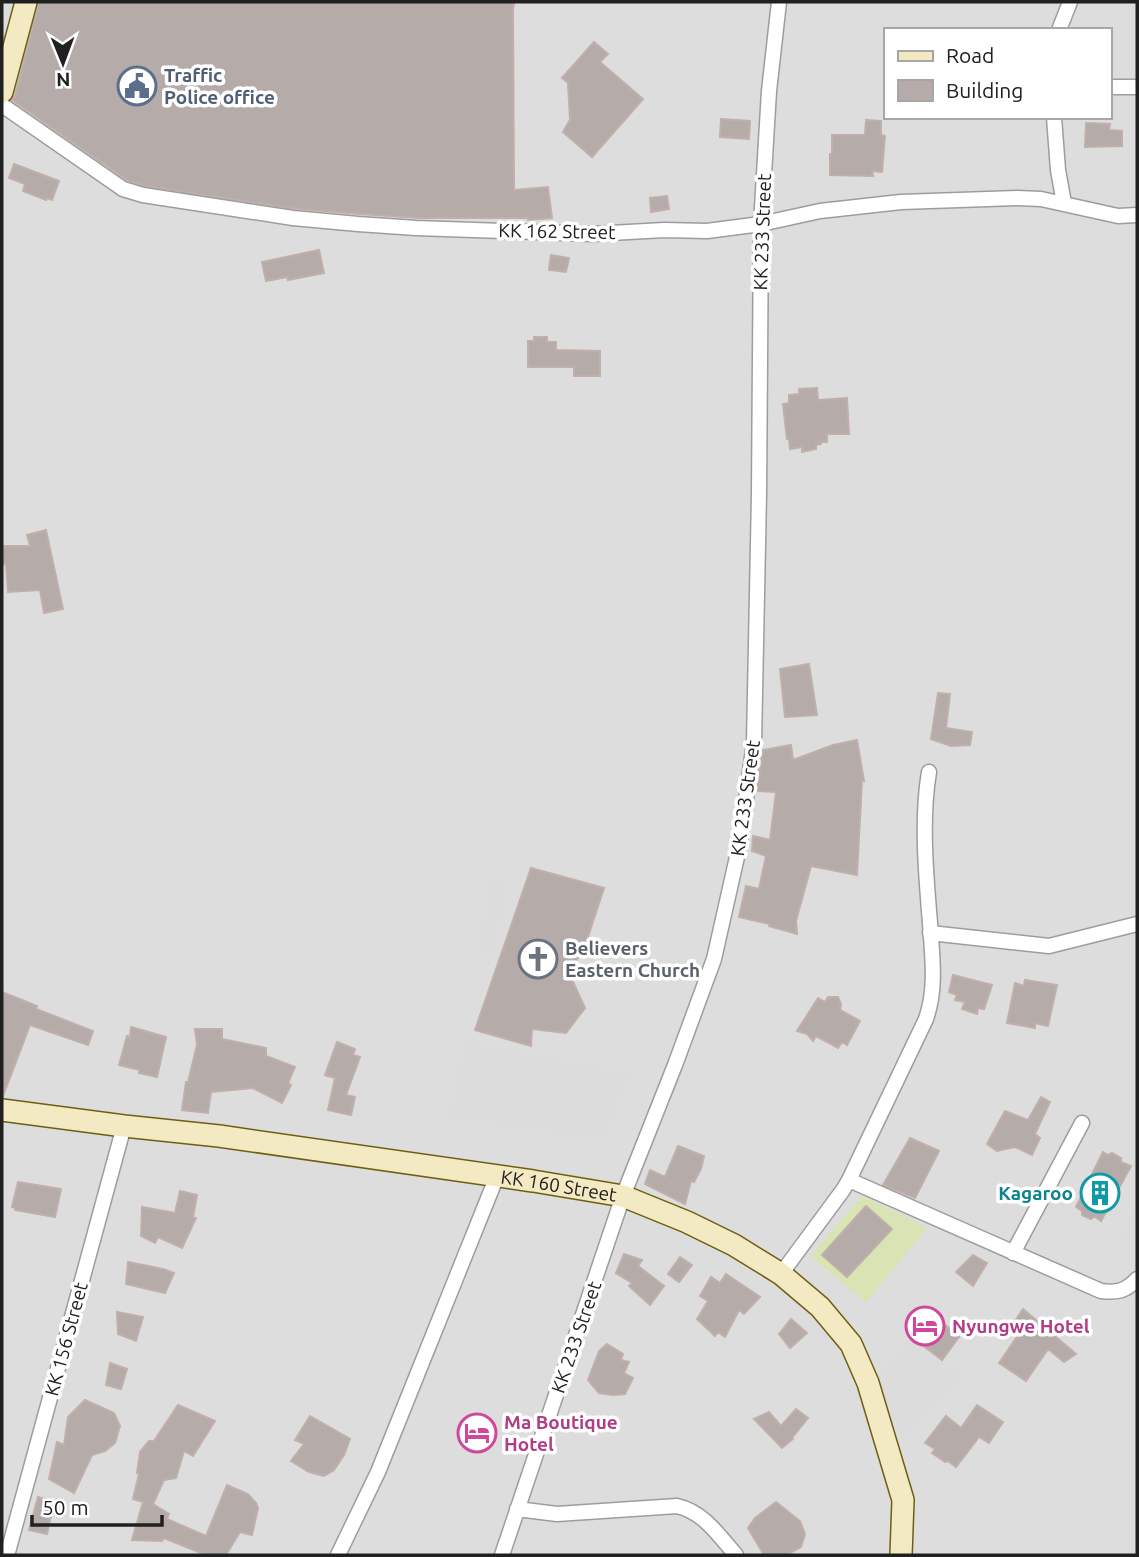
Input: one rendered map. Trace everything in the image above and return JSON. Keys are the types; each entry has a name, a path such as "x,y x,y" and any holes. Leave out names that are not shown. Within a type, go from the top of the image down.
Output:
{"main road":[{"path":"2,92 26,2"},
{"name":"KK 160 Street","path":"2,1110 219,1136 623,1196 734,1245 781,1274 820,1307 851,1344 867,1383 903,1500 901,1555"}],"street":[{"name":"KK 233 Street","path":"502,1555 623,1196 714,959 739,848 754,743 761,225 769,91 779,2"},
{"path":"1060,28 1070,2"},
{"path":"1111,88 1137,87"},
{"name":"KK 162 Street","path":"2,105 122,189 143,195 293,218 416,228 593,234 664,230 708,231 761,225 820,211 901,202 1017,198 1041,198 1118,216 1137,215"},
{"path":"1054,119 1058,170 1064,203"},
{"path":"781,1274 849,1180 926,1019 934,974 927,885 925,804 929,772"},
{"path":"930,933 1049,946 1137,924"},
{"path":"1013,1253 1082,1123"},
{"name":"KK 156 Street","path":"8,1553 124,1126"},
{"path":"338,1555 378,1472 497,1176"},
{"path":"849,1180 1101,1291 1123,1291 1137,1279"},
{"path":"517,1509 557,1514 677,1506 689,1509 704,1519 736,1555"}],"shaded area":[{"path":"2,2 1137,2 1137,1555 2,1555"},
{"path":"492,876 511,876 493,958 476,954"},
{"path":"464,1040 633,1073 603,1142 447,1117"},
{"path":"1137,1201 1137,1248 1119,1238"},
{"path":"910,1338 964,1374 903,1442 878,1375"}],"green space":[{"path":"862,1196 927,1228 866,1302 810,1256"}],"building":[{"path":"39,2 514,2 514,190 548,187 552,218 419,218 289,208 145,186 127,180 12,100"},
{"path":"594,42 608,54 600,62 643,99 592,157 563,132 570,120 568,83 562,78"},
{"path":"721,119 750,121 749,139 720,137"},
{"path":"866,120 881,121 881,135 885,136 882,172 872,171 873,176 830,175 832,135 865,135"},
{"path":"1086,123 1110,124 1109,130 1122,131 1122,146 1085,147"},
{"path":"14,164 59,181 52,200 23,191 25,184 9,178"},
{"path":"667,196 669,209 651,212 650,198"},
{"path":"319,250 324,273 266,281 262,262"},
{"path":"551,255 569,258 566,272 549,270"},
{"path":"534,337 547,337 547,342 556,342 556,350 600,351 600,376 574,376 574,367 528,367 528,341 534,341"},
{"path":"817,388 818,400 847,398 849,434 827,434 827,442 816,445 816,449 802,452 802,447 790,449 783,404 789,403 789,395 799,394 799,389"},
{"path":"46,530 63,609 44,613 40,590 8,592 6,564 2,564 2,546 30,546 27,535"},
{"path":"809,664 817,715 785,717 780,669"},
{"path":"938,693 950,694 946,728 972,732 970,745 951,746 931,739"},
{"path":"857,740 864,781 857,875 811,866 796,921 797,934 739,917 746,886 759,889 766,856 752,851 753,836 770,840 776,792 757,791 763,750 791,745 793,760 833,745"},
{"name":"Believers Eastern Church","path":"531,868 604,888 585,946 569,973 585,1008 566,1033 532,1029 531,1046 475,1030"},
{"path":"953,975 992,985 984,1009 978,1008 977,1014 962,1009 965,1002 955,1000 957,995 949,992"},
{"path":"1025,980 1057,985 1048,1026 1035,1023 1035,1028 1007,1023 1015,983 1024,986"},
{"path":"2,992 37,1006 36,1009 93,1031 88,1045 30,1025 3,1096 2,1096"},
{"path":"828,997 838,997 840,1010 860,1021 847,1045 842,1042 838,1048 816,1036 813,1041 807,1034 797,1031 818,998 825,1002"},
{"path":"131,1027 166,1037 157,1077 119,1065"},
{"path":"195,1029 222,1029 222,1039 266,1048 266,1056 295,1067 288,1083 291,1085 282,1103 253,1088 211,1092 208,1113 182,1110 186,1082 197,1045"},
{"path":"337,1042 355,1049 353,1055 360,1057 346,1095 355,1097 351,1115 328,1110 335,1078 325,1075"},
{"path":"1041,1097 1050,1102 1035,1134 1040,1138 1032,1155 1015,1147 997,1151 987,1144 1005,1111 1028,1120"},
{"path":"910,1138 939,1151 915,1198 883,1185"},
{"path":"678,1146 704,1156 701,1169 694,1182 691,1181 685,1204 645,1184 650,1170 665,1177"},
{"name":"Kagaroo","path":"1103,1152 1108,1155 1112,1153 1121,1158 1121,1162 1131,1166 1101,1221 1094,1216 1091,1219 1082,1215 1082,1211 1076,1207"},
{"path":"18,1182 61,1189 55,1217 15,1210 12,1207"},
{"path":"180,1191 197,1195 193,1217 196,1218 182,1248 158,1237 155,1243 141,1236 142,1207 175,1213"},
{"path":"866,1206 892,1229 847,1277 822,1255"},
{"path":"624,1254 642,1260 638,1266 664,1286 650,1305 629,1286 632,1283 616,1273"},
{"path":"973,1255 987,1263 973,1286 956,1272"},
{"path":"680,1257 692,1265 679,1282 668,1274"},
{"path":"128,1262 174,1273 165,1293 126,1284"},
{"path":"726,1274 760,1297 744,1314 739,1310 725,1337 718,1332 715,1336 697,1319 708,1301 700,1296 711,1277 720,1283"},
{"path":"927,1309 959,1337 942,1360 908,1334"},
{"path":"1023,1309 1076,1354 1064,1362 1048,1349 1026,1381 999,1363 1023,1328 1015,1321"},
{"path":"117,1312 143,1317 136,1341 118,1334"},
{"path":"791,1319 807,1333 790,1348 779,1334"},
{"path":"607,1344 623,1354 621,1360 629,1362 624,1373 633,1378 625,1394 599,1393 588,1380 599,1351"},
{"path":"110,1363 127,1369 121,1389 106,1385"},
{"path":"85,1400 114,1413 120,1426 115,1443 105,1451 92,1455 74,1493 49,1479 57,1442 64,1445 68,1417"},
{"path":"178,1405 215,1421 193,1456 184,1451 176,1478 164,1480 153,1504 169,1514 167,1519 206,1536 227,1485 248,1494 258,1508 252,1535 240,1532 226,1555 206,1555 164,1538 162,1541 132,1540 143,1502 133,1499 139,1474 140,1452 149,1441 154,1441"},
{"path":"977,1405 1003,1422 989,1443 979,1437 956,1467 932,1453 935,1449 925,1443 946,1416 961,1428"},
{"path":"796,1409 808,1418 793,1439 782,1448 754,1419 769,1412 781,1426"},
{"path":"310,1416 350,1439 334,1470 324,1476 309,1472 291,1461 304,1444 295,1440"},
{"path":"38,1497 54,1502 47,1534 29,1530"},
{"path":"776,1502 800,1521 805,1534 801,1547 786,1555 764,1555 748,1528 755,1518"}],"place":[{"name":"Traffic Police office","path":"137,86"},
{"name":"Believers Eastern Church","path":"538,959"},
{"name":"Kagaroo","path":"1100,1193"},
{"name":"Nyungwe Hotel","path":"925,1326"},
{"name":"Ma Boutique Hotel","path":"477,1433"}]}
